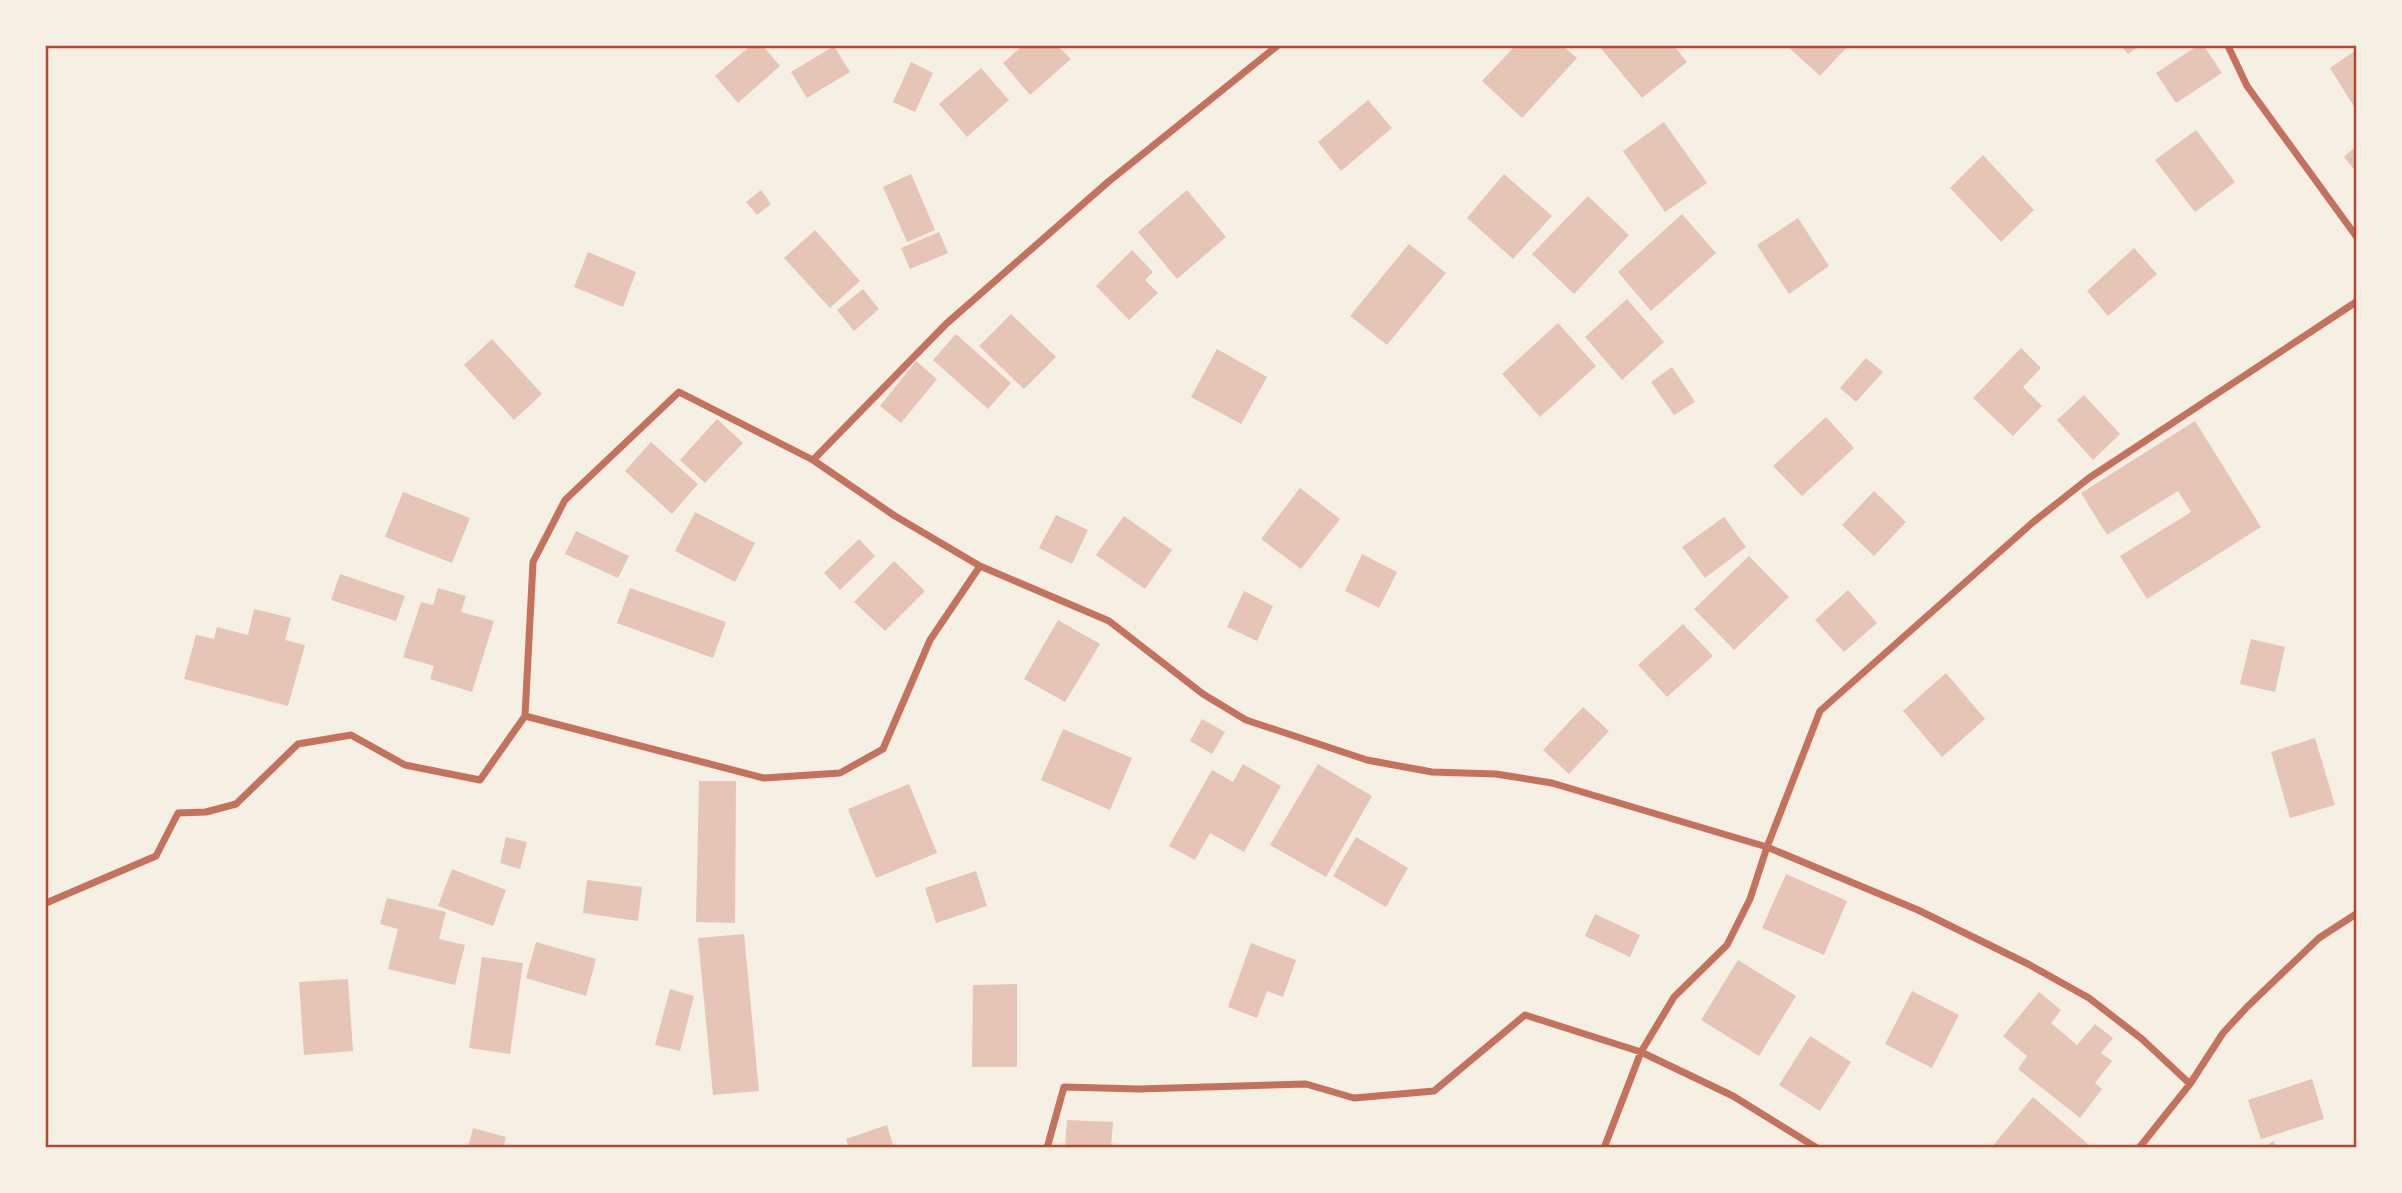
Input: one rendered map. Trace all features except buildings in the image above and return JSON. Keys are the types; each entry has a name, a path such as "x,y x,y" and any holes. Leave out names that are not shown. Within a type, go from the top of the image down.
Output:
{"street":[{"path":"813,460 946,324 1108,182 1277,46"},
{"path":"2228,46 2247,86 2357,236"},
{"path":"1604,1147 1641,1052 1674,997 1727,945 1750,899 1767,847 1820,711 2032,523 2089,478 2357,302"},
{"path":"46,903 156,856 178,813 206,812 236,804 298,744 351,735 405,765 480,780 525,716 533,562 565,500 679,392 813,460 895,516 980,566 1109,621 1203,694 1246,720 1367,760 1432,772 1496,774 1552,783 1767,847 1918,910 2028,964 2079,993 2142,1039 2190,1084"},
{"path":"525,716 764,778 841,773 883,749 930,640 980,566"},
{"path":"2139,1147 2190,1084 2223,1033 2247,1007 2319,939 2357,914"},
{"path":"1047,1147 1064,1087 1139,1089 1306,1084 1354,1098 1434,1091 1525,1015 1641,1052 1733,1096 1817,1147"}]}
